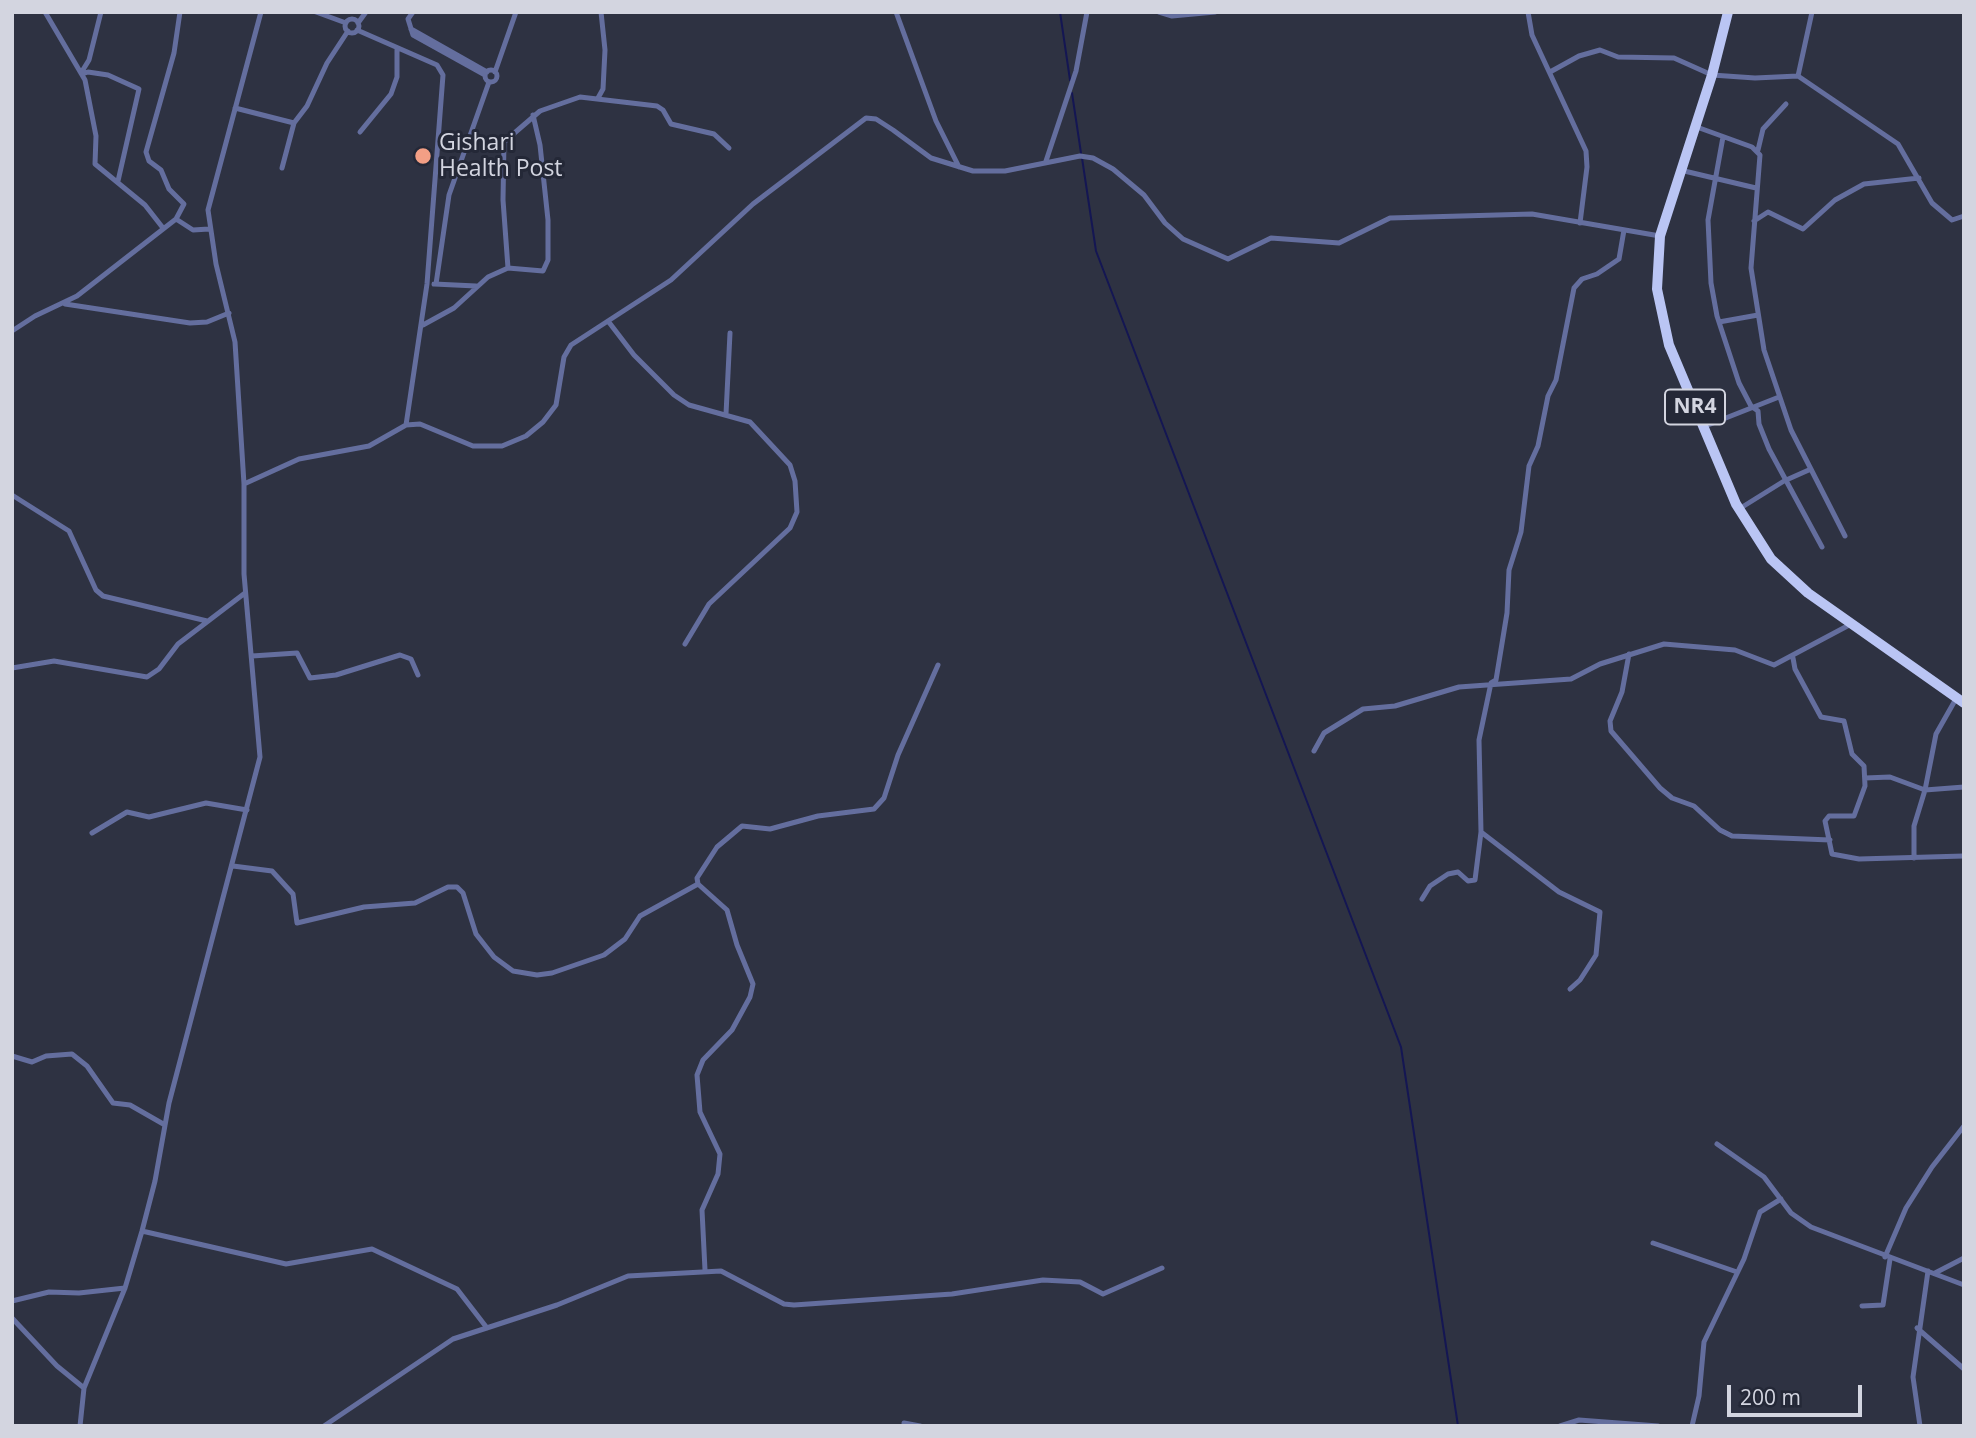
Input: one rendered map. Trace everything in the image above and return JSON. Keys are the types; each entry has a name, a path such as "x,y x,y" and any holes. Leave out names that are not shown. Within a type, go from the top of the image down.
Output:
{"highway":[{"name":"NR4","path":"1728,12 1712,75 1660,236 1657,282 1664,329 1703,427 1739,509 1755,538 1780,568 1808,593 1960,700"}],"street":[{"path":"46,12 81,74 95,127 95,164 145,205 163,228"},
{"path":"81,74 89,60 101,12"},
{"path":"12,331 35,316 65,304 176,219 184,204 169,189 160,168 149,161 146,152 174,53 180,12"},
{"path":"80,1426 84,1388 125,1288 142,1231 165,1125 260,757 245,593 244,484 235,342 209,229 212,190 261,12"},
{"path":"316,12 346,23 353,19 358,23"},
{"path":"357,30 358,23 366,12"},
{"path":"413,12 408,19 413,35 486,74 495,72"},
{"path":"489,82 496,79 495,72 516,12"},
{"path":"598,98 603,89 605,50 601,12"},
{"path":"896,12 936,121 959,167"},
{"path":"1046,160 1076,71 1087,12"},
{"path":"1159,12 1172,16 1215,12"},
{"path":"1528,12 1532,35 1586,155 1580,223"},
{"path":"1798,76 1812,12"},
{"path":"282,168 294,123 307,106 327,63 348,31 346,23"},
{"path":"411,29 486,74 489,82 449,195 436,284"},
{"path":"348,31 357,30 437,65 443,75 423,325 406,425"},
{"path":"360,132 391,94 397,77 397,48"},
{"path":"437,65 440,50"},
{"path":"1550,72 1579,56 1600,50 1618,57 1674,58 1712,75 1755,78 1798,76 1898,144 1940,210 1952,220 1964,216"},
{"path":"81,74 88,72 108,75 139,89 118,181"},
{"path":"508,268 503,146 506,139 533,115 575,98 598,98 661,108 671,124 715,134 729,148"},
{"path":"1786,104 1763,130 1758,150 1760,162 1751,268 1764,350 1779,397 1791,430 1845,536"},
{"path":"235,108 294,123"},
{"path":"423,325 454,308 476,285 508,268 543,271 548,260 548,220 540,145 533,115"},
{"path":"244,484 299,459 369,446 406,425 420,424 473,446 502,446 526,436 548,417 556,405 567,350 578,339 687,268 753,204 803,169 866,118 893,130 931,158 979,172 997,172 1046,160 1085,156 1105,164 1144,195 1165,223 1183,239 1230,260 1271,238 1339,243 1390,218 1532,214 1660,236"},
{"path":"1694,126 1758,150"},
{"path":"1723,137 1708,220 1708,251 1719,322 1731,362 1751,406 1758,411 1759,424 1784,481 1822,547"},
{"path":"1680,170 1756,188"},
{"path":"1754,221 1768,212 1802,229 1835,200 1864,184 1919,178"},
{"path":"176,219 193,230 209,229"},
{"path":"1422,899 1430,886 1448,874 1458,872 1468,881 1475,880 1481,831 1479,740 1491,683 1496,680 1501,656 1509,570 1521,532 1529,466 1538,446 1548,396 1556,380 1574,288 1581,279 1597,274 1619,259 1624,230"},
{"path":"427,284 476,285"},
{"path":"65,304 190,323 207,321 229,313"},
{"path":"1719,322 1758,315"},
{"path":"608,321 634,355 666,389 689,405 750,422 790,465 797,488 797,512 790,528 709,604 685,644"},
{"path":"726,414 730,333"},
{"path":"1703,427 1779,397"},
{"path":"1739,509 1784,481 1811,469"},
{"path":"12,495 69,531 96,590 103,596 207,621"},
{"path":"12,668 54,661 147,677 159,670 178,644 245,593"},
{"path":"1314,751 1324,733 1357,711 1395,706 1459,687 1560,681 1629,654 1664,644 1727,649 1774,665 1793,658 1828,634 1853,623"},
{"path":"252,656 297,653 310,678 336,675 400,655 411,659 418,675"},
{"path":"1629,654 1622,692 1610,721 1611,731 1660,788 1672,798 1694,806 1720,830 1732,836 1830,840"},
{"path":"1793,658 1821,716 1846,723 1850,749 1863,762 1864,790 1854,816 1826,818 1824,823 1830,840 1830,851 1837,856 1964,856"},
{"path":"705,1270 702,1210 718,1174 720,1154 700,1112 698,1075 703,1060 732,1030 750,997 753,984 737,946 727,910 698,884 697,878 710,855 742,826 771,830 818,816 874,809 884,798 898,755 938,665"},
{"path":"1914,858 1913,826 1936,734 1960,700"},
{"path":"1865,778 1890,777 1924,790 1964,787"},
{"path":"92,833 127,812 149,817 206,803 247,810"},
{"path":"1481,831 1559,892 1600,912 1596,955 1580,980 1570,989"},
{"path":"233,866 272,871 293,894 298,923 363,907 415,903 447,887 457,887 463,894 476,934 494,957 513,971 537,975 558,971 604,955 625,939 640,916 698,884"},
{"path":"12,1056 33,1062 46,1056 72,1054 87,1066 113,1103 130,1105 165,1125"},
{"path":"1862,1306 1883,1305 1888,1258 1906,1208 1932,1167 1964,1126"},
{"path":"1717,1144 1764,1177 1791,1213 1811,1227 1964,1285"},
{"path":"1692,1426 1699,1396 1704,1342 1753,1238 1760,1212 1781,1199"},
{"path":"142,1231 290,1264 323,1255 372,1249 457,1290 486,1328"},
{"path":"1653,1243 1737,1272"},
{"path":"1935,1273 1964,1258"},
{"path":"326,1425 453,1339 557,1305 628,1276 705,1270 731,1275 775,1300 794,1305 952,1294 1043,1280 1080,1282 1103,1294 1162,1268"},
{"path":"1920,1426 1913,1389 1917,1328 1928,1271"},
{"path":"12,1301 49,1292 79,1293 125,1288"},
{"path":"12,1318 57,1366 84,1388"},
{"path":"1917,1328 1964,1369"},
{"path":"1560,1426 1579,1420 1658,1426"},
{"path":"904,1423 920,1426"}],"waterway":[{"path":"1060,12 1070,80"},
{"path":"1072,93 1081,153"},
{"path":"1082,158 1096,251 1401,1047 1458,1426"}],"place":[{"name":"Gishari Health Post","path":"423,156"}]}
